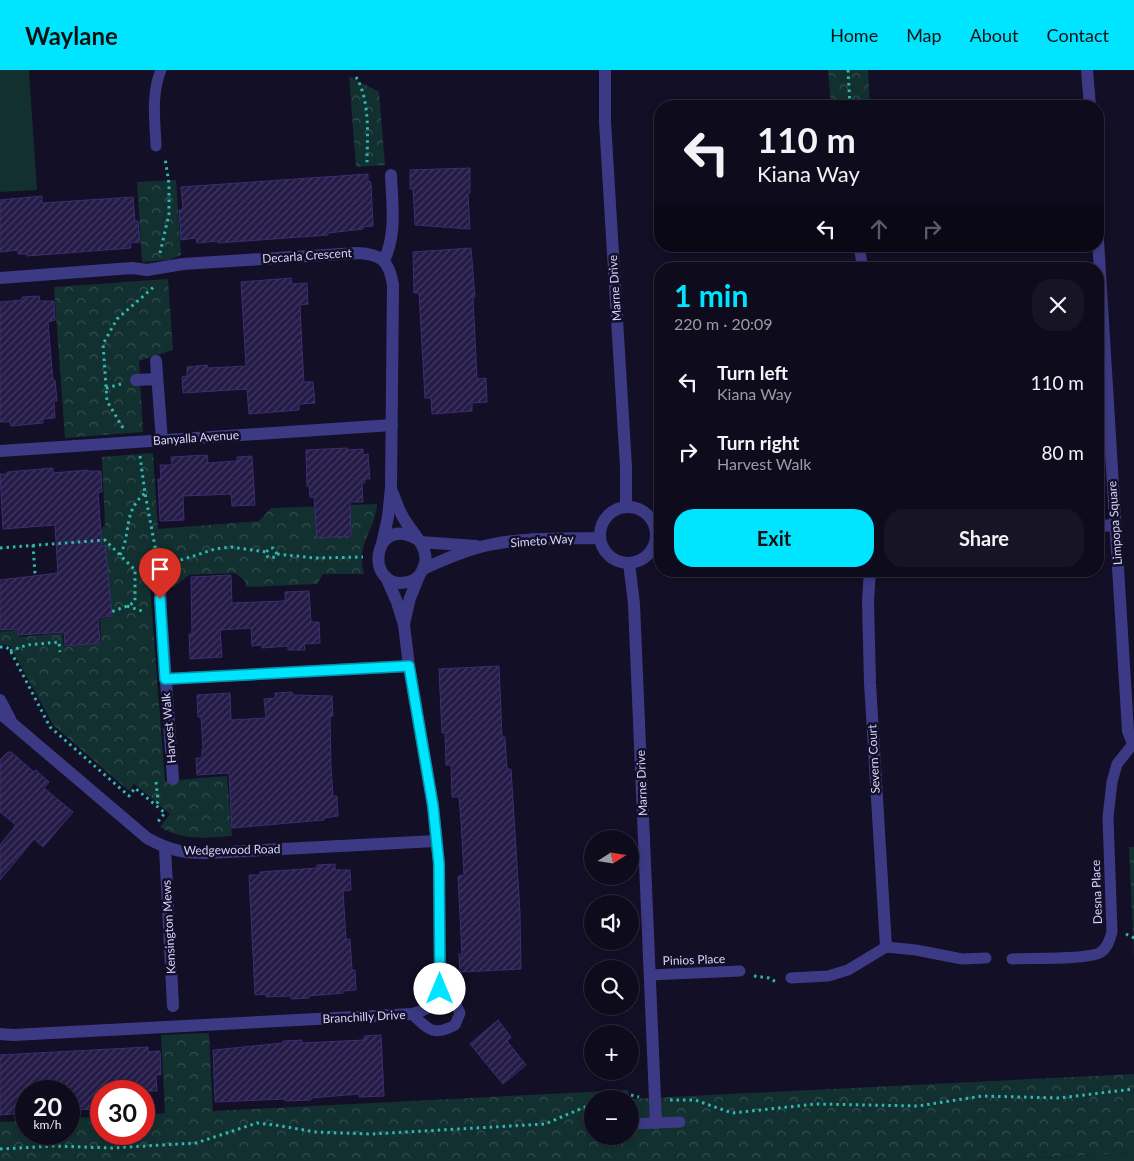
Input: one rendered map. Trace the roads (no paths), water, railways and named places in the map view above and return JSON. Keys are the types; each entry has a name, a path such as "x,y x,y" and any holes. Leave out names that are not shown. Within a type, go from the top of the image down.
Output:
{"street":[{"name":"Marne Drive","path":"605,70 605,122 626,467 626,506"},
{"path":"1087,70 1090,100"},
{"path":"382,544 388,517 392,425 392,285 390,271 384,260 390,249 392,234 391,175"},
{"name":"Decarla Crescent","path":"0,278 132,268 146,270 183,264 357,253 372,253 384,260"},
{"name":"Limpopa Square","path":"1104,356 1128,731 1133,745"},
{"path":"156,362 162,441"},
{"path":"136,380 157,379"},
{"name":"Banyalla Avenue","path":"0,451 392,425"},
{"path":"390,487 402,515 419,541 426,556 410,598 404,625"},
{"path":"654,524 643,510 626,506 610,514 604,520 600,529 602,546 613,559 629,563 638,562 646,557 654,546"},
{"path":"1104,525 1115,526"},
{"path":"419,541 410,535 402,534 387,538 378,552 377,561 397,602 404,625 409,666 433,806 439,864 440,989"},
{"name":"Simeto Way","path":"421,573 447,559 484,546 509,542 600,538"},
{"name":"Simeto Way","path":"419,541 484,546"},
{"name":"Marne Drive","path":"629,563 634,604 656,1123"},
{"path":"386,577 399,582 413,580 421,573"},
{"name":"Severn Court","path":"870,577 868,601 870,683 886,947"},
{"name":"Harvest Walk","path":"160,587 173,779"},
{"path":"165,679 409,666"},
{"name":"Wedgewood Road","path":"0,700 12,723"},
{"name":"Wedgewood Road","path":"0,713 147,838 165,848 186,853 206,853 436,841"},
{"name":"Kensington Mews","path":"165,848 173,1006"},
{"name":"Branchilly Drive","path":"0,1034 13,1035 412,1014 424,1011 433,1005 440,989"}],"lane":[{"path":"156,146 154,100 157,80 161,70"},
{"name":"Desna Place","path":"1012,959 1087,956 1101,953 1109,942 1112,932 1108,817 1112,782 1118,764 1133,745"},
{"path":"791,978 828,976 848,970 886,947 916,950 962,959 986,958"},
{"name":"Pinios Place","path":"650,975 740,971"},
{"path":"412,1014 429,1029 444,1031 455,1025 460,1013 454,1001 440,989"},
{"path":"639,1124 680,1122"}]}
